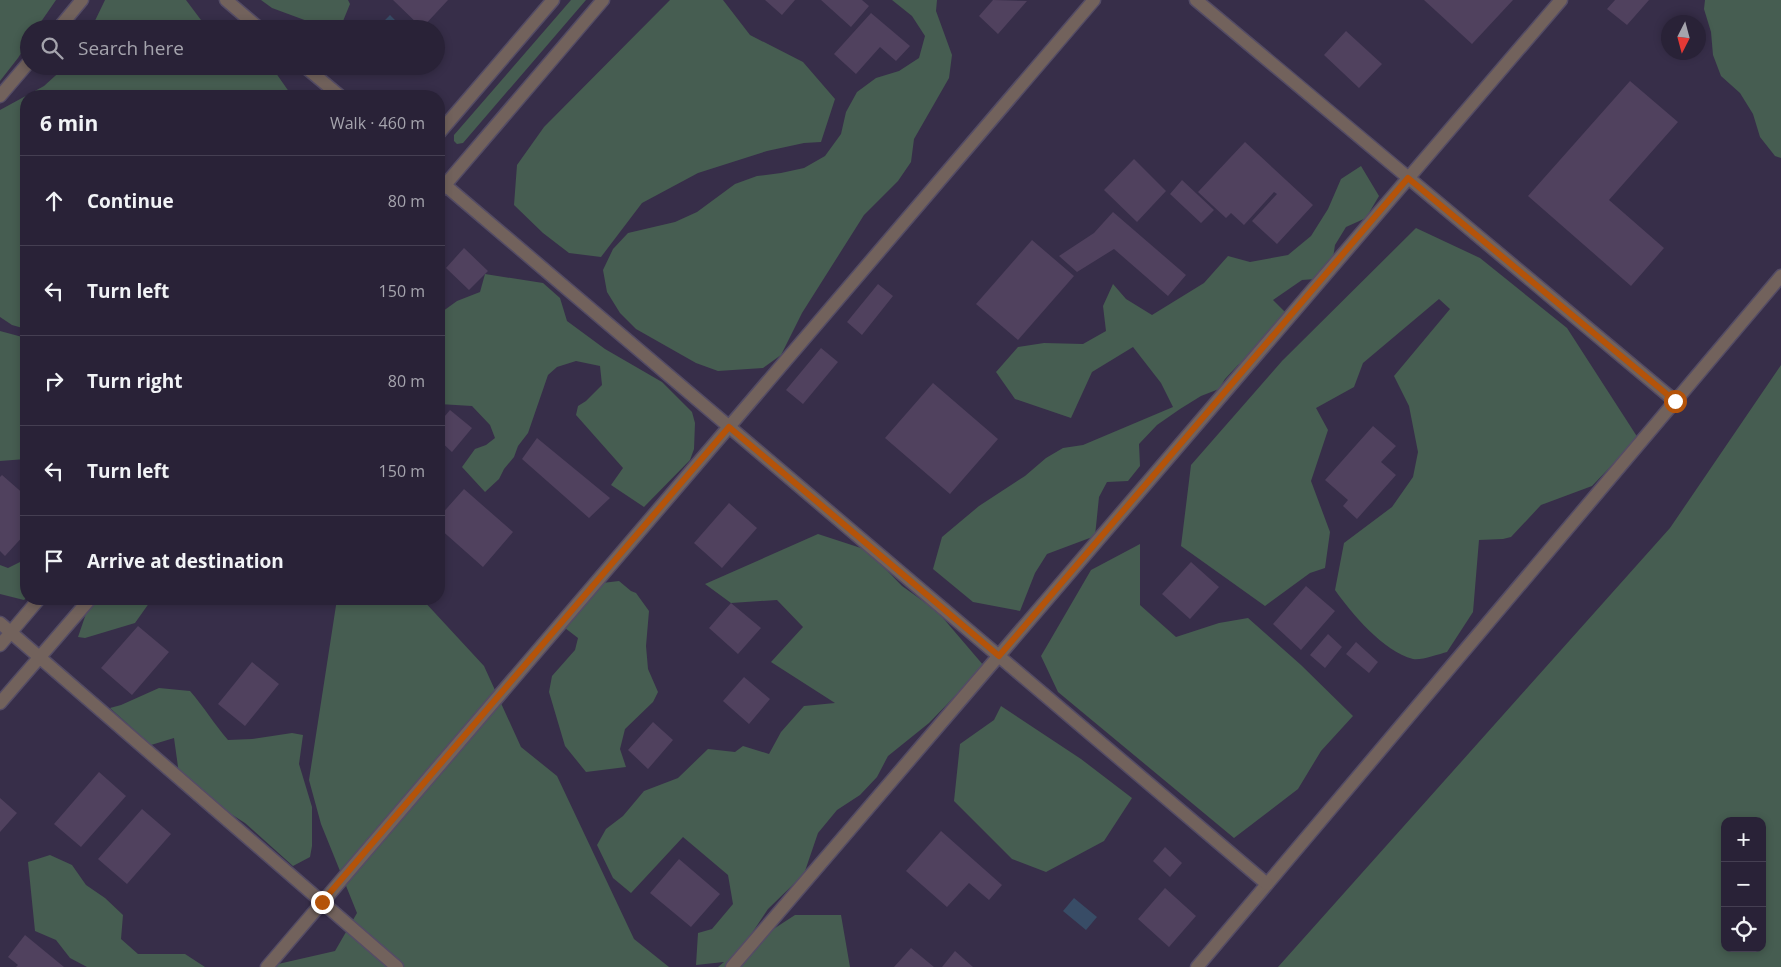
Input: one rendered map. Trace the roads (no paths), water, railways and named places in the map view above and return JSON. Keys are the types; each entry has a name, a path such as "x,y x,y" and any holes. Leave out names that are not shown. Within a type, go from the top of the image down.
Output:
{"street":[{"path":"65,20 82,0"},
{"path":"226,0 249,20"},
{"path":"445,126 553,0"},
{"path":"445,181 603,0"},
{"path":"267,967 1094,0"},
{"path":"1196,0 1675,401"},
{"path":"732,967 1561,0"},
{"path":"0,96 20,73"},
{"path":"315,75 333,90"},
{"path":"445,189 729,427 1267,884"},
{"path":"1197,967 1781,276"},
{"path":"0,645 34,605"},
{"path":"0,703 85,605"},
{"path":"0,623 397,967"}],"water":[{"path":"390,15 395,20 385,20"},
{"path":"1074,898 1097,917 1086,930 1063,911"}]}
